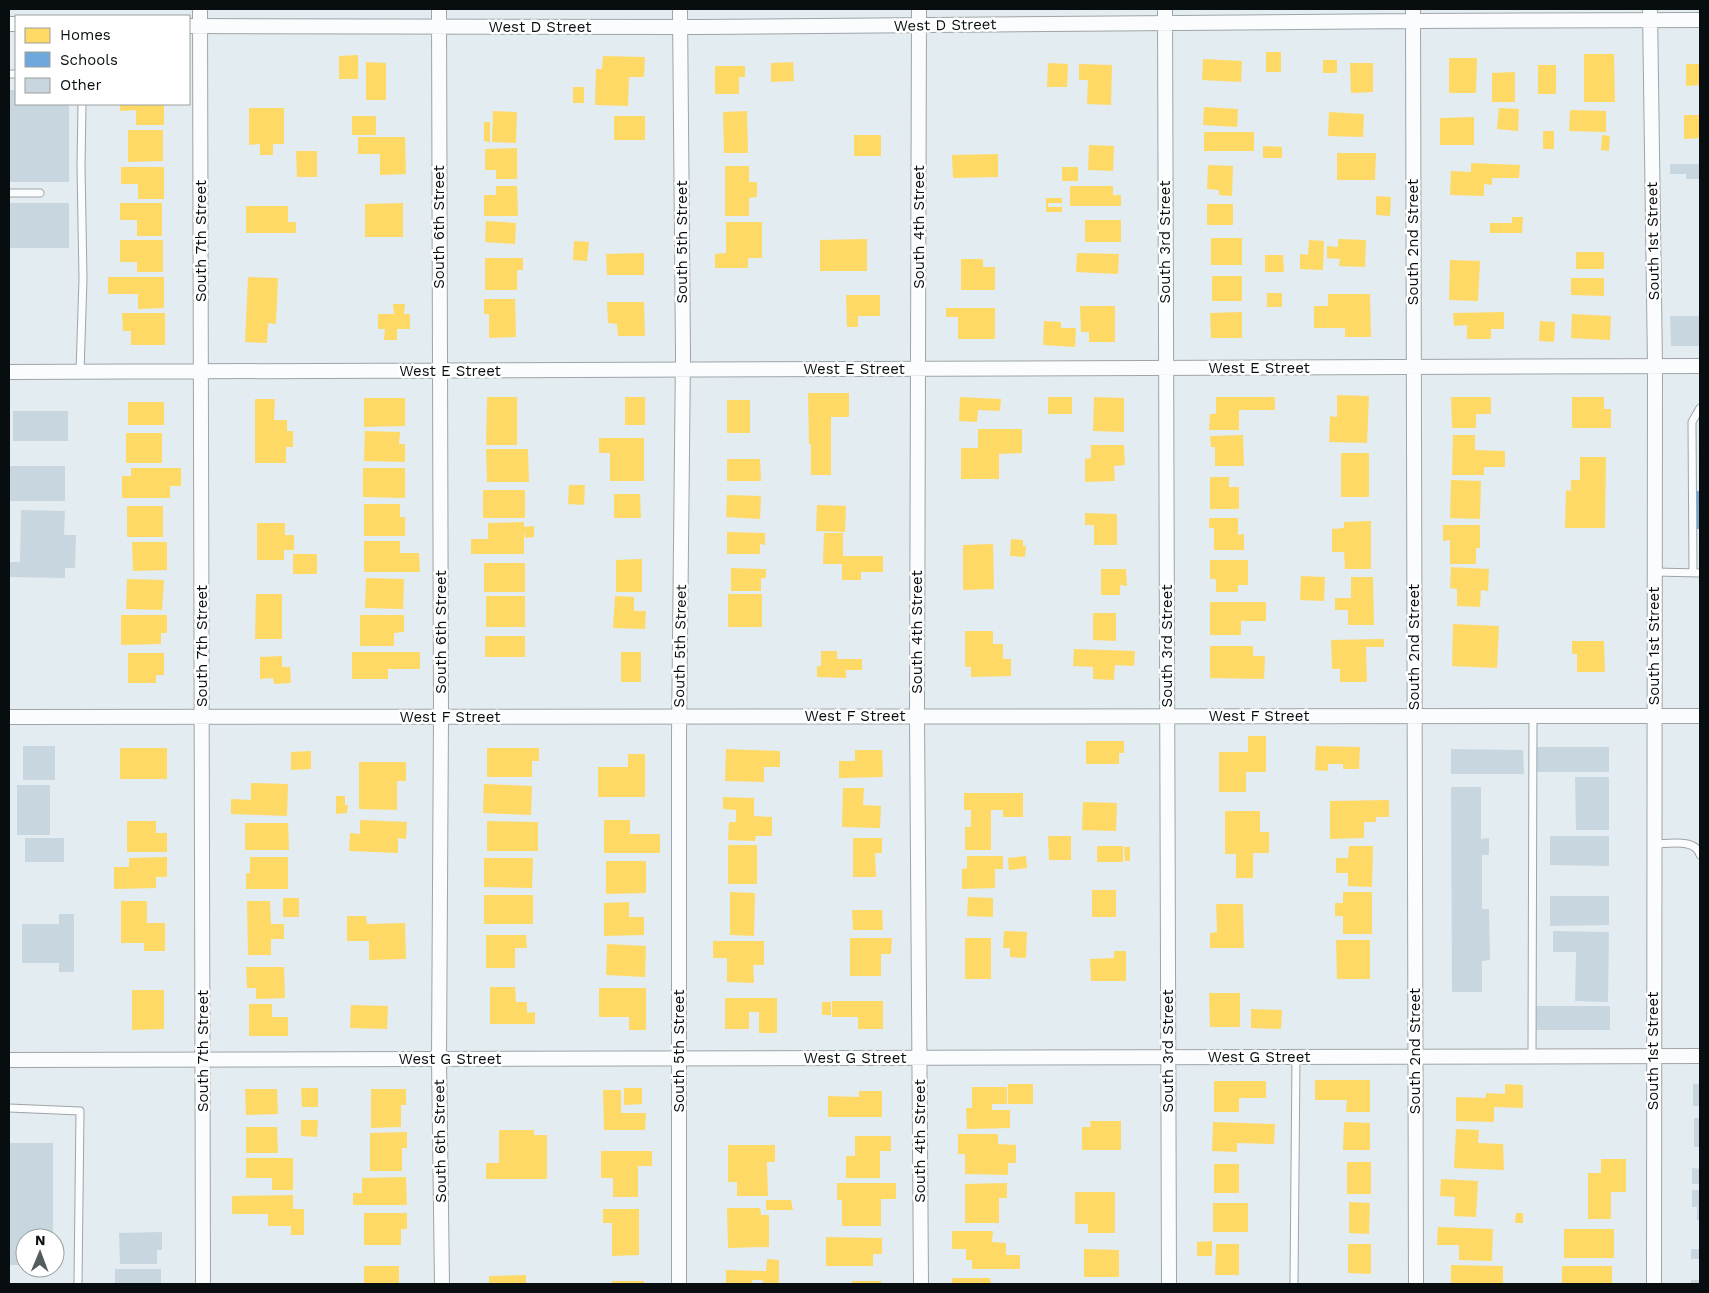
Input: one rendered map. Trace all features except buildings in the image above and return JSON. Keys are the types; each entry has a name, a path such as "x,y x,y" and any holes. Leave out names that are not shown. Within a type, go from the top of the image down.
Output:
{"street":[{"name":"South 7th Street","path":"200,9 194,26 202,372 203,1284"},
{"name":"South 6th Street","path":"439,9 442,1284"},
{"name":"South 5th Street","path":"679,1284 683,370 680,9"},
{"name":"South 4th Street","path":"919,9 917,716 921,1284"},
{"name":"South 3rd Street","path":"1165,9 1169,1284"},
{"name":"West D Street","path":"194,26 920,26 1165,23 1413,15 1650,14 1700,20"},
{"name":"South 1st Street","path":"1650,14 1655,366 1654,1284"},
{"name":"South 2nd Street","path":"1413,15 1416,1284"},
{"name":"West E Street","path":"9,372 1700,366"},
{"name":"West F Street","path":"9,717 1700,716"},
{"name":"West G Street","path":"9,1060 1700,1056"}],"lane":[{"path":"80,372 83,279 82,105"},
{"path":"9,193 40,193"},
{"path":"1655,572 1696,573 1692,422 1700,408"},
{"path":"1532,1056 1533,716"},
{"path":"1654,844 1698,845 1700,855"},
{"path":"1294,1284 1296,1057"},
{"path":"9,1108 80,1112 78,1284"}]}
